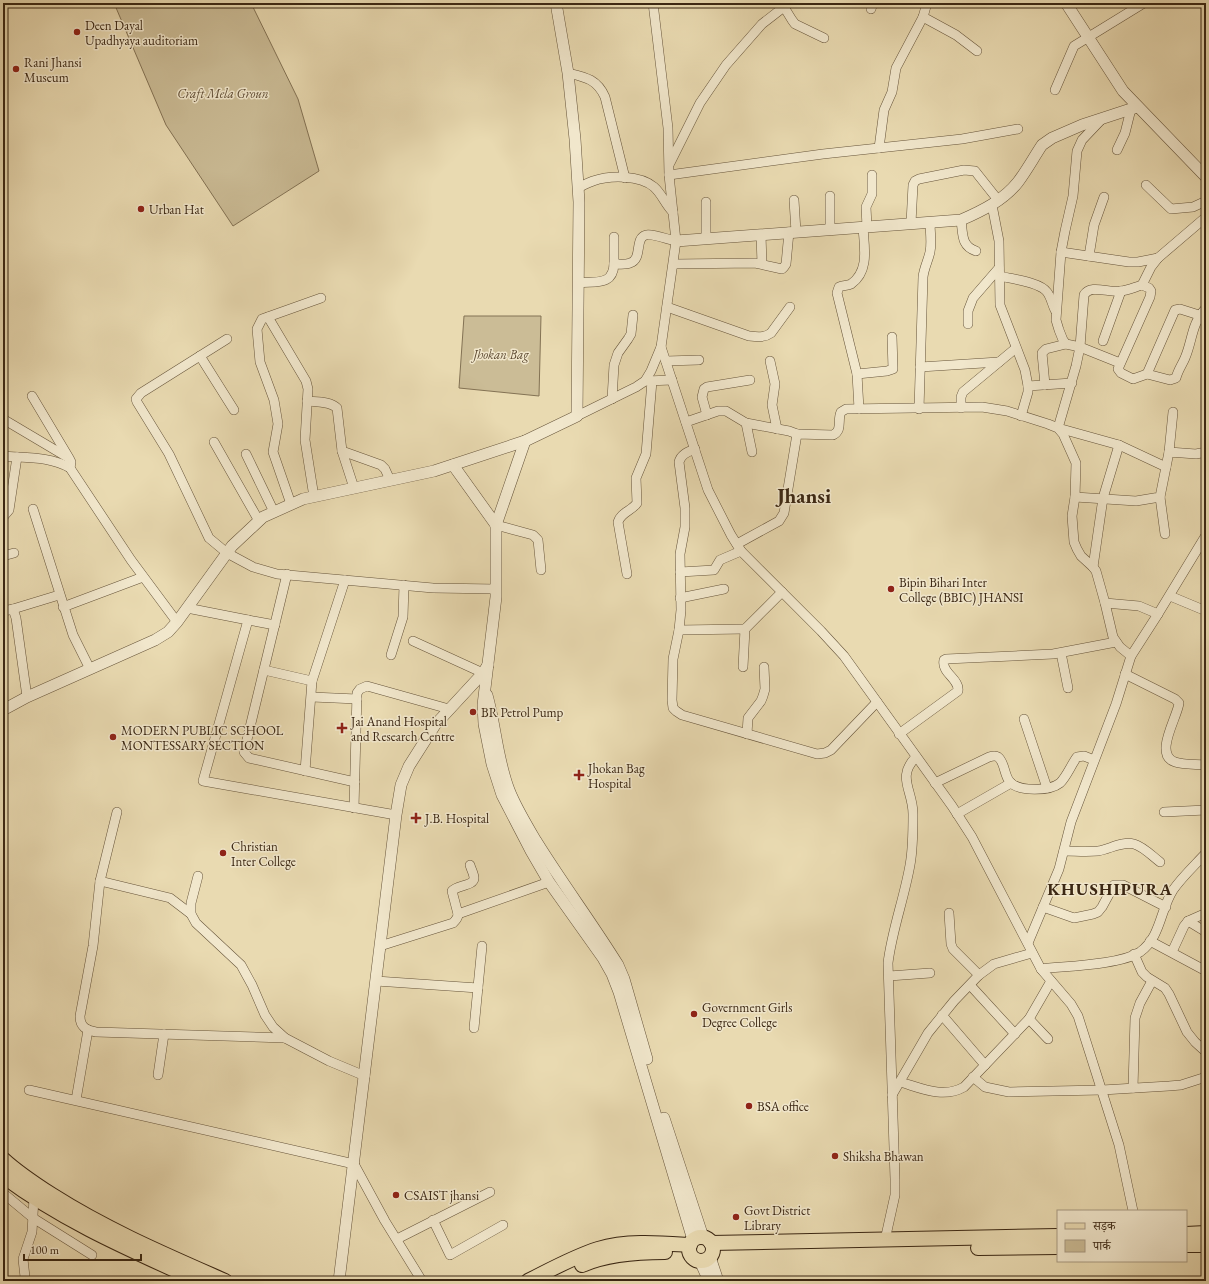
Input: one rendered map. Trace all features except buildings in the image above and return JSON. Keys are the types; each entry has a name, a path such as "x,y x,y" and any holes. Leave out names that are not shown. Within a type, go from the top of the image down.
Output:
{"main road":[{"path":"3,1159 32,1182 70,1206 118,1233 225,1281"},
{"path":"3,1176 34,1198 62,1215 114,1242 199,1281"},
{"path":"1187,1234 1206,1234"},
{"path":"549,1281 589,1262 611,1256 632,1253 845,1239 885,1240 1057,1236"},
{"path":"528,1281 584,1254 610,1246 644,1243 701,1249 1057,1247"},
{"path":"1187,1245 1206,1245"}],"street":[{"path":"556,3 568,73 575,139 578,188 579,283 577,416"},
{"path":"627,574 618,522 622,515 637,503 636,478 646,454 648,381 661,346 674,264 676,241 669,175 668,128 653,3"},
{"path":"879,148 884,110 892,92 896,68 923,17 927,3"},
{"path":"1066,3 1072,10 1134,108 1206,177"},
{"path":"1056,90 1074,46 1144,3"},
{"path":"669,164 700,104 726,65 762,24 786,5 795,24 824,38"},
{"path":"923,17 960,38 977,51"},
{"path":"568,73 585,77 596,83 601,89 605,97 625,178"},
{"path":"614,264 629,264 634,261 637,257 642,238 645,235 676,241 961,220 976,214 995,202 1017,182 1047,140 1082,125 1134,108"},
{"path":"1117,150 1134,108"},
{"path":"1056,313 1061,252 1064,231 1073,196 1078,145 1101,120"},
{"path":"669,175 823,154 962,138 1018,129"},
{"path":"910,224 913,185 915,181 919,179 964,170 975,172 995,202 999,241 1000,305 1025,370 1028,386 1028,392 1021,416"},
{"path":"859,409 857,374 837,293 839,287 849,285 856,279 864,263 866,207 872,194 872,175"},
{"path":"578,188 593,181 602,179 625,178 644,182 652,186 658,192 673,212"},
{"path":"1146,185 1171,209 1193,207 1206,201"},
{"path":"830,196 830,229"},
{"path":"1089,256 1094,225 1104,197"},
{"path":"674,264 762,264 782,269 786,264 792,232 794,200"},
{"path":"706,202 706,239"},
{"path":"1142,285 1151,267 1158,258 1206,217"},
{"path":"961,220 965,242 970,249 976,251"},
{"path":"919,409 923,270 931,248 930,222"},
{"path":"762,235 762,264"},
{"path":"579,283 604,281 609,279 614,272 614,237"},
{"path":"1061,252 1130,262 1158,258"},
{"path":"999,272 1044,288 1048,293 1056,313 1059,330 1066,344"},
{"path":"968,324 968,311 973,298 999,272"},
{"path":"1058,428 1072,383 1080,347 1084,295 1086,292 1091,289 1120,292 1142,285 1149,288 1151,291 1150,297 1118,369 1118,372 1133,379 1147,374 1170,380 1176,378 1186,357 1193,329 1199,315 1206,308"},
{"path":"1103,341 1120,292"},
{"path":"291,504 274,452 278,424 276,409 260,362 257,329 262,319 321,298"},
{"path":"667,307 749,336 759,337 767,336 771,333 790,307"},
{"path":"1147,374 1175,310 1180,309 1199,315"},
{"path":"612,399 614,365 618,353 631,334 633,315"},
{"path":"268,317 306,381 308,390 305,440 314,496"},
{"path":"857,374 887,372 893,369 892,337"},
{"path":"227,338 141,393 136,402 169,454 204,531 214,544 226,553 253,568 266,572 434,588 496,589"},
{"path":"1045,385 1042,353 1046,349 1066,344 1080,347 1120,363"},
{"path":"661,346 708,490 739,547 844,656 972,837 1041,969 1071,1004 1078,1016 1119,1145 1133,1210"},
{"path":"961,408 961,397 963,392 1016,348"},
{"path":"200,356 234,410"},
{"path":"666,361 699,360"},
{"path":"770,361 775,384 772,406 777,429"},
{"path":"920,367 999,362"},
{"path":"3,710 27,697 155,640 168,632 177,622 226,553 263,517 303,499 434,471 525,441 648,381 672,380"},
{"path":"707,415 702,397 706,387 750,380"},
{"path":"1028,386 1072,383"},
{"path":"32,396 69,458 71,462 70,468"},
{"path":"307,401 329,403 337,408 342,451 354,488"},
{"path":"686,422 718,411 726,411 746,423 797,434 833,435 837,433 839,429 839,416 841,412 846,409 982,407 997,409 1118,445 1166,467"},
{"path":"1164,534 1160,497 1169,452 1173,412"},
{"path":"3,419 69,458"},
{"path":"746,423 752,452"},
{"path":"1058,428 1063,434 1076,463 1075,497 1072,516 1074,542 1081,556 1093,567"},
{"path":"680,572 714,570 720,560 779,521 784,513 797,434"},
{"path":"525,441 496,525 496,589 486,669 486,691 483,714 492,764 496,780 502,794 531,851 549,882 603,958 612,974 701,1249 718,1281"},
{"path":"214,442 259,521"},
{"path":"1118,445 1103,498 1093,567 1105,603 1113,636 1120,647 1131,656"},
{"path":"695,450 684,454 680,458 679,462 685,526 680,554 679,630 672,668 673,708 682,715 817,754 825,753 831,750 877,702"},
{"path":"342,451 382,465 390,480"},
{"path":"1169,452 1196,454 1206,452"},
{"path":"246,454 274,512"},
{"path":"3,456 50,460 61,462 70,468 130,560 177,622"},
{"path":"3,517 9,510 17,457"},
{"path":"453,465 496,525 533,535 538,540 541,570"},
{"path":"1075,497 1136,501 1160,497"},
{"path":"33,509 72,635 90,669"},
{"path":"1028,943 1059,869 1070,822 1116,704 1131,656 1170,596 1206,536"},
{"path":"3,556 14,553"},
{"path":"287,574 244,748 246,756 249,758 355,782"},
{"path":"63,607 143,577"},
{"path":"305,771 312,697 312,681 345,580"},
{"path":"391,655 403,617 404,585"},
{"path":"680,598 724,589"},
{"path":"743,667 745,629 782,592"},
{"path":"6,610 59,595"},
{"path":"1170,596 1206,611"},
{"path":"1105,603 1139,606 1158,614"},
{"path":"187,608 274,624"},
{"path":"6,610 16,618 27,697"},
{"path":"248,620 203,781 396,815"},
{"path":"679,630 745,629"},
{"path":"413,640 486,669"},
{"path":"899,734 958,692 957,684 944,667 944,660 946,659 1061,653 1116,642"},
{"path":"1061,653 1068,688"},
{"path":"747,734 748,718 763,696 764,667"},
{"path":"339,1281 396,815 401,786 409,766 435,726 486,669"},
{"path":"264,670 312,681"},
{"path":"1126,674 1175,699 1179,703 1166,741 1166,749 1170,758 1176,763 1206,765"},
{"path":"354,808 357,693 360,689 367,686 449,709"},
{"path":"486,691 491,708 501,767 509,791 522,818 555,872 611,954 624,979 709,1281"},
{"path":"312,697 357,699"},
{"path":"1024,719 1047,788"},
{"path":"935,783 994,756 1001,760 1010,783 1018,787 1038,789 1047,788 1056,786 1062,780 1077,757 1084,756 1094,760"},
{"path":"885,1240 895,1195 888,964 891,940 912,855 913,808 906,772 909,764 916,757"},
{"path":"957,814 1010,783"},
{"path":"1164,812 1206,810"},
{"path":"117,812 100,881 93,946 80,1016 80,1022 82,1025 88,1030 96,1032 284,1038"},
{"path":"1064,851 1098,851 1129,844 1142,848 1160,862"},
{"path":"1041,969 1108,962 1140,952 1150,941 1158,928 1174,890 1206,853"},
{"path":"380,946 453,923 458,918 458,914 452,891 457,887 473,881 474,878 470,865"},
{"path":"191,914 191,903 198,876"},
{"path":"100,881 170,898 191,914 196,923 241,965 252,985 265,1015 273,1027 284,1038 329,1061 365,1076"},
{"path":"458,914 549,882"},
{"path":"1043,907 1074,918 1093,914 1098,912 1112,888 1118,884 1123,885 1166,907"},
{"path":"949,913 951,944 953,949 979,975"},
{"path":"1172,952 1184,926 1188,921 1206,913"},
{"path":"1188,921 1206,932"},
{"path":"1150,941 1206,972"},
{"path":"474,1028 482,946"},
{"path":"892,1095 928,1033 979,975 994,964 1032,953"},
{"path":"1134,954 1142,972 1152,981 1165,988 1170,994 1187,1032 1206,1052"},
{"path":"889,976 930,973"},
{"path":"376,981 478,988"},
{"path":"1133,1088 1135,1018 1140,1003 1152,981"},
{"path":"900,1082 939,1093 948,1093 964,1087 1029,1019 1051,982"},
{"path":"970,985 1014,1034"},
{"path":"942,1016 985,1065"},
{"path":"1029,1019 1048,1039"},
{"path":"76,1100 88,1030"},
{"path":"158,1076 164,1034"},
{"path":"973,1077 985,1087 1009,1092 1133,1088 1181,1084 1206,1077"},
{"path":"29,1090 354,1164 422,1281"},
{"path":"397,1239 490,1192"},
{"path":"3,1193 32,1218 92,1255"},
{"path":"25,1277 24,1259 32,1232 34,1198"},
{"path":"433,1220 450,1255 503,1225"}],"green space":[{"name":"Craft Mela Groun","path":"114,3 251,3 298,99 319,171 233,226 166,125"},
{"name":"Jhokan Bag","path":"464,316 541,316 539,396 459,388"}],"place":[{"name":"Deen Dayal Upadhyaya auditoriam","path":"77,32"},
{"name":"Rani Jhansi Museum","path":"16,69"},
{"name":"Urban Hat","path":"141,209"},
{"name":"Bipin Bihari Inter College (BBIC) JHANSI","path":"891,589"},
{"name":"BR Petrol Pump","path":"473,712"},
{"name":"Jai Anand Hospital and Research Centre","path":"342,728"},
{"name":"MODERN PUBLIC SCHOOL MONTESSARY SECTION","path":"113,737"},
{"name":"Jhokan Bag Hospital","path":"579,775"},
{"name":"J.B. Hospital","path":"416,818"},
{"name":"Christian Inter College","path":"223,853"},
{"name":"Government Girls Degree College","path":"694,1014"},
{"name":"BSA office","path":"749,1106"},
{"name":"Shiksha Bhawan","path":"835,1156"},
{"name":"CSAIST jhansi","path":"396,1195"},
{"name":"Govt District Library","path":"736,1217"}],"district":[{"name":"Jhansi","path":"804,495"},
{"name":"KHUSHIPURA","path":"1110,889"}]}
